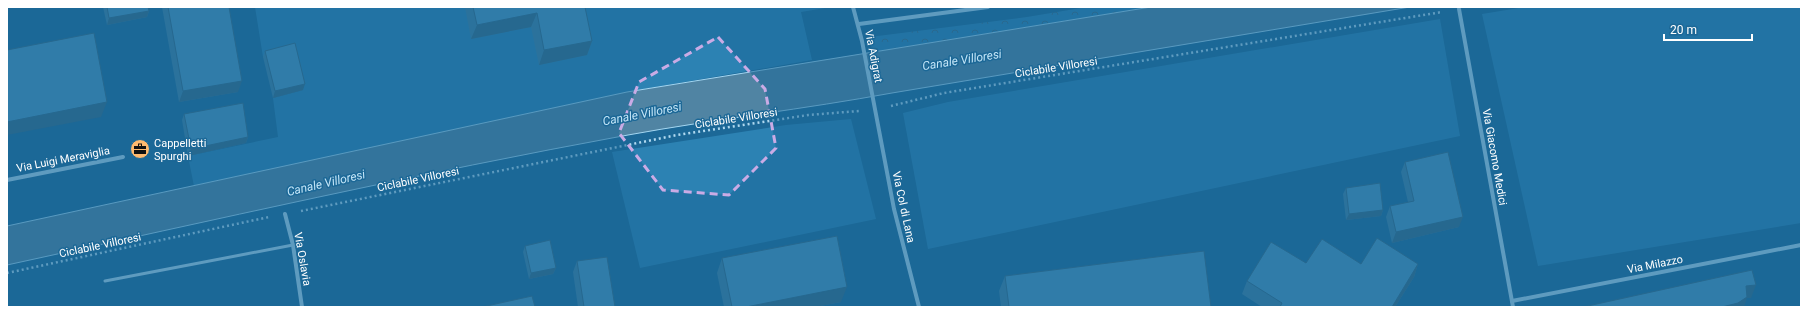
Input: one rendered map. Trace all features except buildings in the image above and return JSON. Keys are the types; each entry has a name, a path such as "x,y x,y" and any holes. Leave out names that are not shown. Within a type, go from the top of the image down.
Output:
{"street":[{"name":"Via Adigrat","path":"853,7 859,24 875,110"},
{"path":"859,24 988,7"},
{"name":"Via Giacomo Medici","path":"1459,9 1513,307"},
{"name":"Via Col di Lana","path":"875,110 894,209 919,307"},
{"name":"Via Luigi Meraviglia","path":"7,180 123,157"},
{"name":"Via Oslavia","path":"285,214 293,245 302,307"},
{"name":"Via Milazzo","path":"1512,301 1801,245"}],"lane":[{"path":"105,281 293,245"}],"path":[{"name":"Ciclabile Villoresi","path":"7,273 285,214 677,134 808,115 875,110 944,93 1459,9"}],"highlighted area":[{"path":"718,37 765,89 776,148 729,195 663,190 619,133 639,82"}],"green space":[{"path":"255,7 825,8 801,12 812,60 627,92 194,186 188,156 278,137 273,98 303,90 263,57"},
{"path":"1087,7 1151,7 872,52 870,37 1027,17"},
{"path":"1525,7 1801,7 1801,223 1538,266 1482,14"},
{"path":"1440,19 1460,136 928,249 903,113 948,102"},
{"path":"851,119 876,219 640,268 612,152 786,125"}],"water":[{"name":"Canale Villoresi","path":"1151,7 1410,7 859,99 628,135 395,181 7,265 7,226 627,92"}],"place":[{"name":"Cappelletti Spurghi","path":"140,149"}]}
